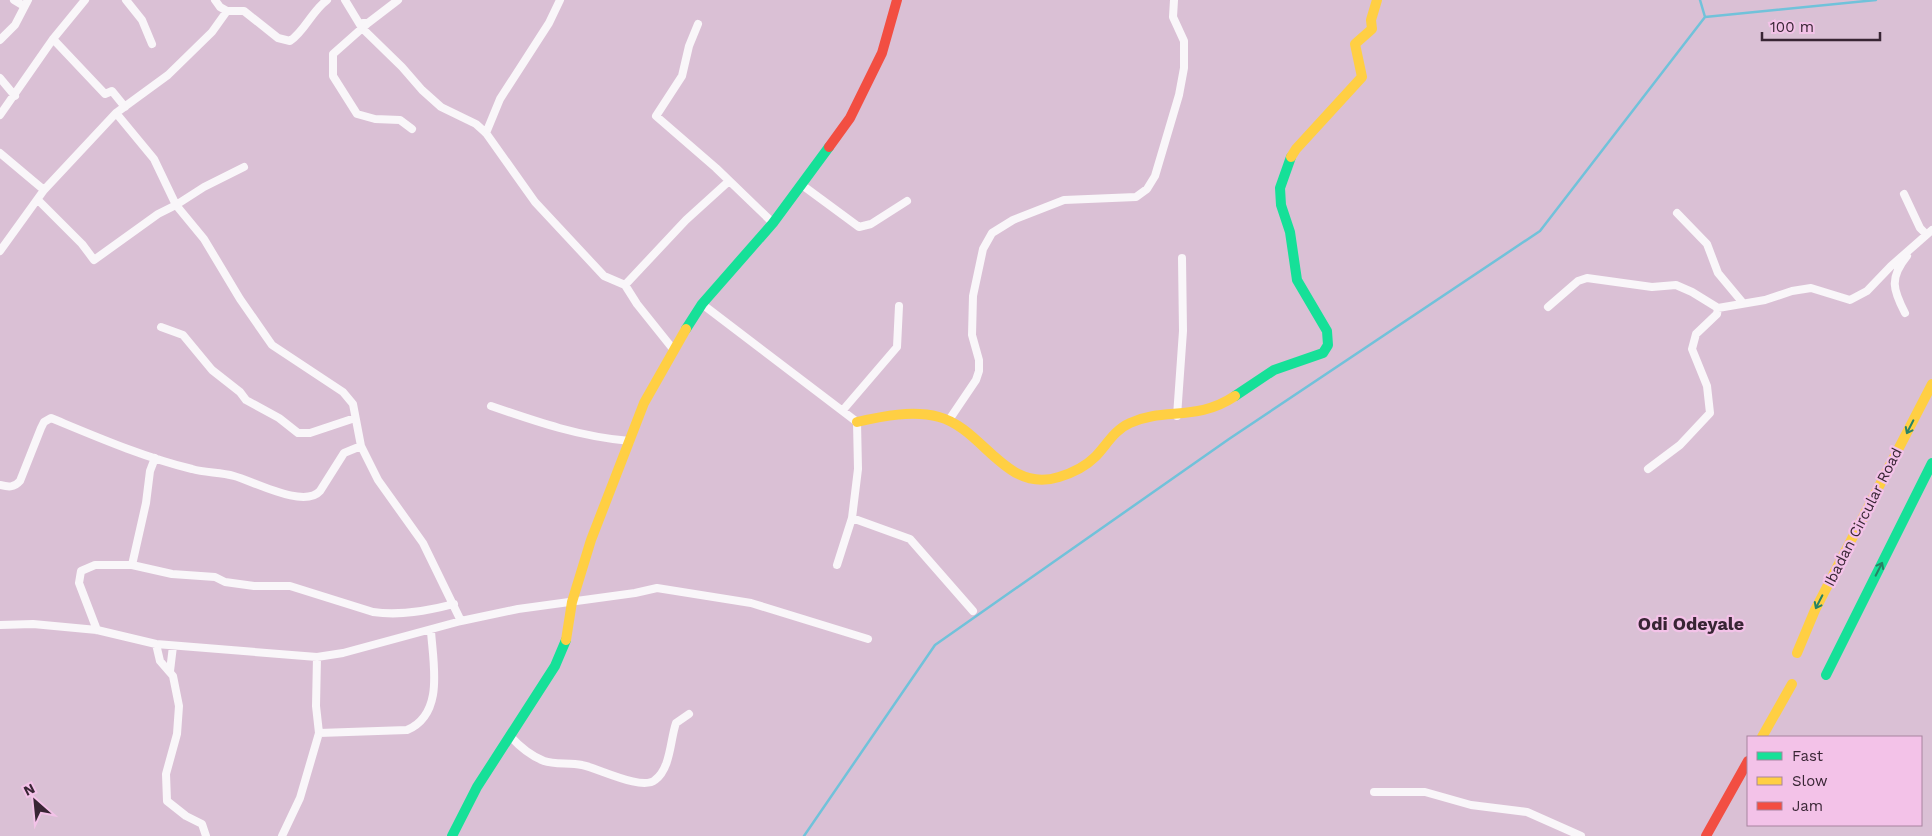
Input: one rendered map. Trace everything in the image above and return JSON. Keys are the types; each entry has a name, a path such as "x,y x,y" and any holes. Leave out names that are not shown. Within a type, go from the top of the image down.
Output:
{"main road":[{"path":"452,836 477,787 555,666 566,638 572,602 591,540 644,403 672,349 702,304 773,223 850,118 882,53 897,0"},
{"path":"857,422 911,413 949,420 973,437 989,454 1009,470 1038,480 1050,480 1089,464 1116,432 1131,422 1205,411 1227,403 1268,373 1324,353 1327,350 1327,331 1297,280 1290,232 1281,205 1280,188 1287,165 1296,149 1362,77 1355,44 1372,29 1371,20 1377,0"},
{"name":"Ibadan Circular Road","path":"1797,653 1815,610 1932,384"},
{"path":"1826,676 1932,463"},
{"path":"1763,736 1792,684"},
{"path":"1706,836 1747,763"}],"street":[{"path":"0,40 15,25 27,2 14,0"},
{"path":"0,115 53,39 85,0"},
{"path":"126,0 142,20 152,44"},
{"path":"215,0 227,11 244,11 278,38 290,41 297,36 315,8 327,0"},
{"path":"345,0 364,25 441,107 476,124 486,133 535,202 604,276 625,285 636,304 672,349"},
{"path":"398,0 364,25 333,54 333,76 358,114 375,118 400,120 412,129"},
{"path":"486,133 500,99 549,23 560,0"},
{"path":"949,420 976,380 979,371 979,360 972,335 973,296 983,249 992,233 1021,217 1064,200 1136,197 1147,189 1155,176 1179,95 1184,68 1184,41 1173,17 1174,0"},
{"path":"0,251 44,190 116,114 168,75 212,32 227,11"},
{"path":"698,24 689,46 682,76 656,116 773,223"},
{"path":"53,39 105,94 112,92 125,107"},
{"path":"0,78 15,96"},
{"path":"116,114 154,159 176,205 204,239 272,345 343,392 353,404 361,446 378,480 424,543 461,621"},
{"path":"0,153 44,190"},
{"path":"38,200 82,244 94,260 158,214 204,187 244,167"},
{"path":"625,285 686,220 729,181"},
{"path":"802,185 859,227 871,224 907,202"},
{"path":"1904,194 1920,228 1929,232"},
{"path":"1677,213 1707,244 1718,273 1743,303"},
{"path":"1548,307 1578,281 1587,278 1654,288 1676,286 1692,292 1718,308 1811,288 1850,300 1867,291 1929,232"},
{"path":"1905,313 1894,292 1894,281 1903,261 1929,232"},
{"path":"1177,416 1183,331 1182,258"},
{"path":"702,304 857,422 858,469 852,518 837,565"},
{"path":"843,410 897,347 898,306"},
{"path":"1648,469 1680,445 1710,413 1707,386 1692,349 1696,334 1717,314 1718,308"},
{"path":"161,327 183,335 212,370 240,392 246,400 279,418 298,433 310,433 355,418"},
{"path":"491,406 550,427 597,438 630,441"},
{"path":"0,485 7,487 20,481 41,428 44,422 51,418 155,458 193,470 233,475 268,489 305,498 317,495 344,453 361,446"},
{"path":"132,565 146,503 150,472 155,458"},
{"path":"852,518 910,539 973,611"},
{"path":"98,630 79,583 81,571 96,565 132,565 172,574 214,577 225,582 254,586 290,586 373,612 386,614 427,611 454,604"},
{"path":"0,626 32,624 98,630 156,644 317,657 343,653 431,631 461,621 518,609 657,588 673,589 751,603 868,639"},
{"path":"318,733 407,730 413,728 431,706 435,689 431,631"},
{"path":"156,644 160,661 170,671 176,687 177,734 166,774 167,801 186,816 202,824 206,836"},
{"path":"170,671 173,646"},
{"path":"282,836 300,798 318,733 316,706 317,657"},
{"path":"510,736 521,747 544,761 584,765 602,773 646,784 654,782 659,776 669,752 676,723 689,714"},
{"path":"1374,792 1425,792 1472,805 1527,812 1581,836"}],"waterway":[{"path":"1700,0 1705,17"},
{"path":"804,836 935,645 1229,439 1540,231 1705,17 1876,0"}],"traffic: fast":[{"path":"686,329 702,304 773,223 829,147"},
{"path":"1235,396 1274,370 1323,353 1328,345 1327,331 1297,280 1290,232 1281,205 1280,188 1291,157"},
{"path":"1826,675 1932,463"},
{"path":"452,836 477,787 555,666 566,640"}],"traffic: slow":[{"path":"1291,157 1296,149 1362,77 1355,44 1372,29 1371,20 1377,0"},
{"path":"566,640 572,602 591,540 644,403 686,329"},
{"path":"1797,653 1815,610 1932,384"},
{"path":"857,422 908,414 939,417 955,424 969,434 1009,469 1024,476 1040,480 1059,477 1083,467 1095,457 1119,430 1130,423 1143,418 1207,409 1235,396"},
{"path":"1763,736 1792,684"}],"traffic: jam":[{"path":"829,147 850,118 882,53 897,0"},
{"path":"1706,836 1747,763"}],"district":[{"name":"Odi Odeyale","path":"1691,624"}]}
